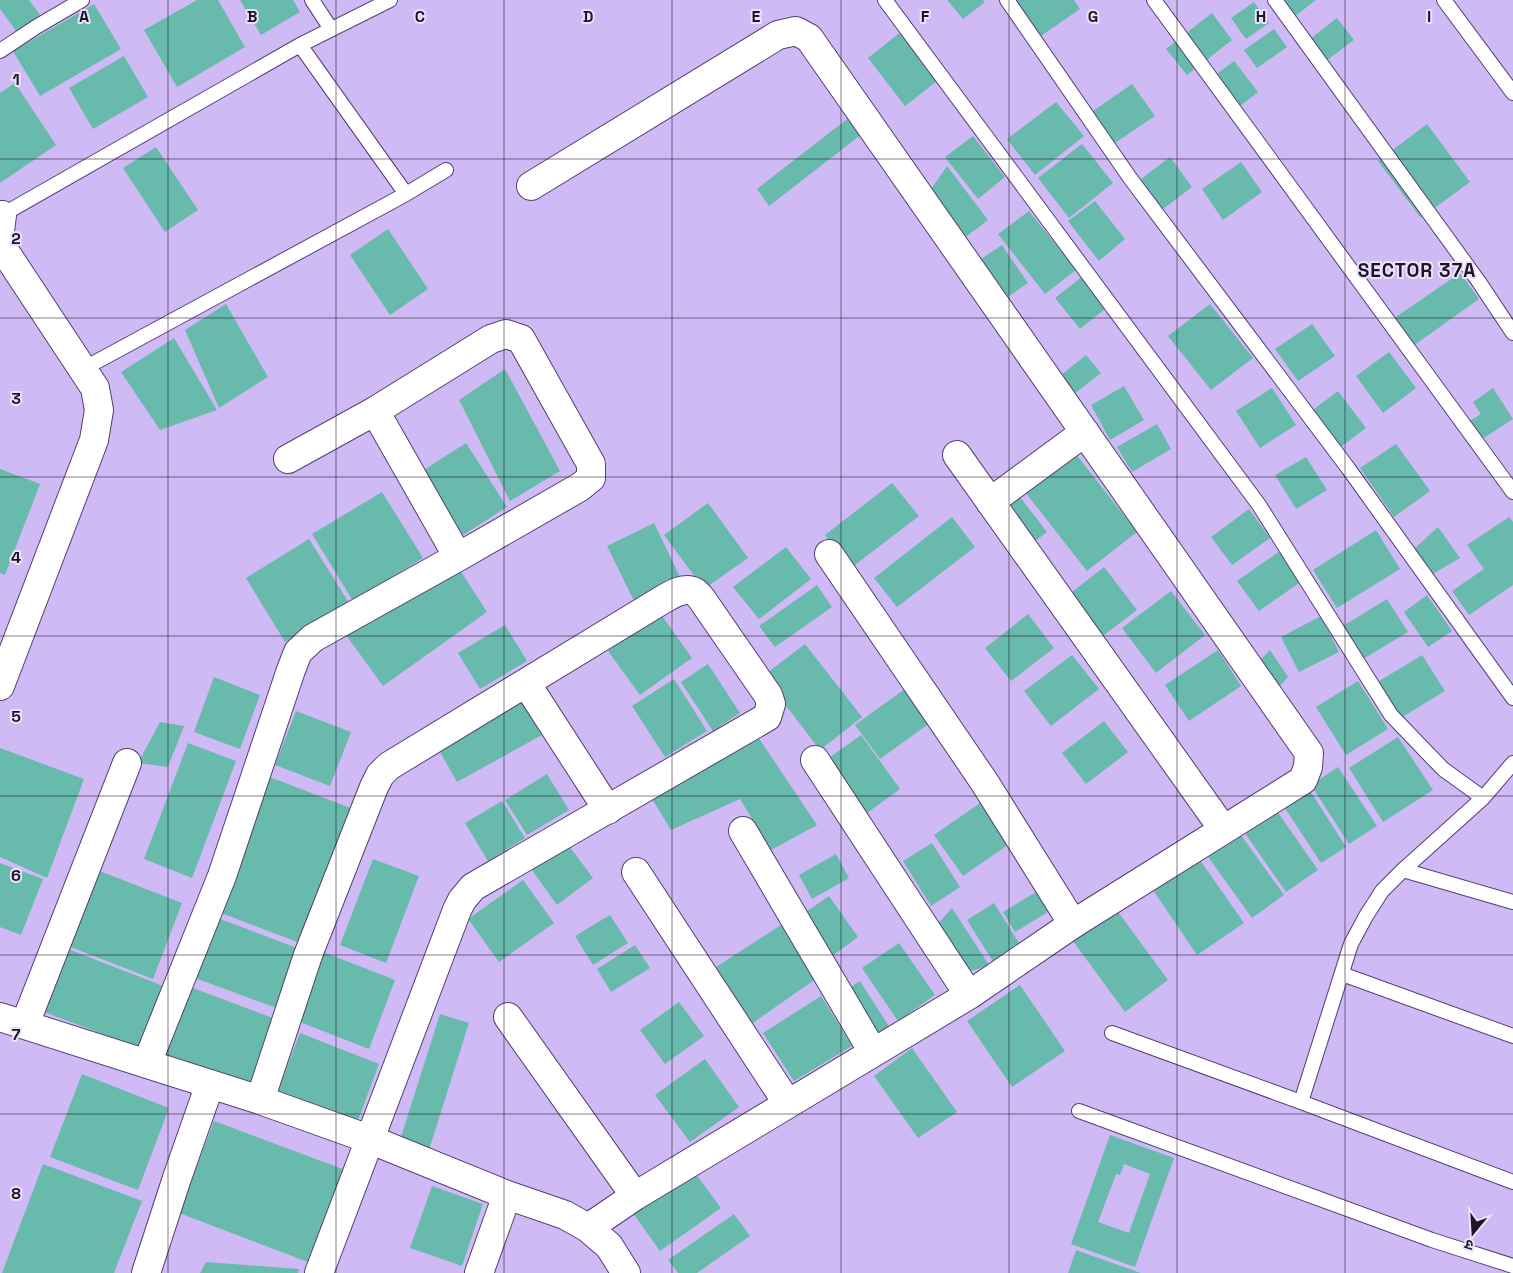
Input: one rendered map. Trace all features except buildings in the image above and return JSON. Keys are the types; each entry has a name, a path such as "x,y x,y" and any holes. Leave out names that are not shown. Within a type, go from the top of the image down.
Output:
{"street":[{"path":"531,186 778,36 796,31 809,38 1309,753 1308,767 1302,780 1073,924 969,995 635,1196 588,1228"},
{"path":"0,244 95,388 100,410 96,434 0,686"},
{"path":"147,1063 222,876 298,652 313,638 580,487 590,478 591,464 521,339 506,334 491,339 375,411 288,458"},
{"path":"375,411 458,557"},
{"path":"990,502 1086,432"},
{"path":"957,455 1223,829"},
{"path":"829,554 985,783 1073,924"},
{"path":"260,1100 308,955 380,775 389,766 662,600 684,590 695,592 768,695 771,704 767,717 473,887 462,900 319,1273"},
{"path":"526,683 608,810"},
{"path":"815,760 969,995"},
{"path":"127,763 12,1020 260,1100 370,1139 507,1195 565,1215 588,1228 609,1246 626,1273"},
{"path":"743,831 873,1052"},
{"path":"636,872 788,1104"},
{"path":"508,1017 635,1196"},
{"path":"146,1273 210,1084"},
{"path":"479,1273 507,1195"}],"lane":[{"path":"0,51 82,0"},
{"path":"312,0 331,29"},
{"path":"1,223 300,45 390,0"},
{"path":"886,0 1259,505 1391,715 1443,770 1483,798"},
{"path":"1007,0 1130,178 1348,468 1511,690"},
{"path":"1154,0 1513,492"},
{"path":"1276,0 1480,282 1513,333"},
{"path":"1444,0 1513,93"},
{"path":"300,45 406,194"},
{"path":"83,369 406,194 446,170"},
{"path":"1301,1102 1351,944 1366,916 1382,891 1483,798 1513,763"},
{"path":"1404,870 1513,902"},
{"path":"1342,974 1513,1036"},
{"path":"1112,1034 1301,1102 1513,1182"},
{"path":"1079,1111 1432,1240 1513,1266"}],"district":[{"name":"SECTOR 37A","path":"1417,270"}]}
